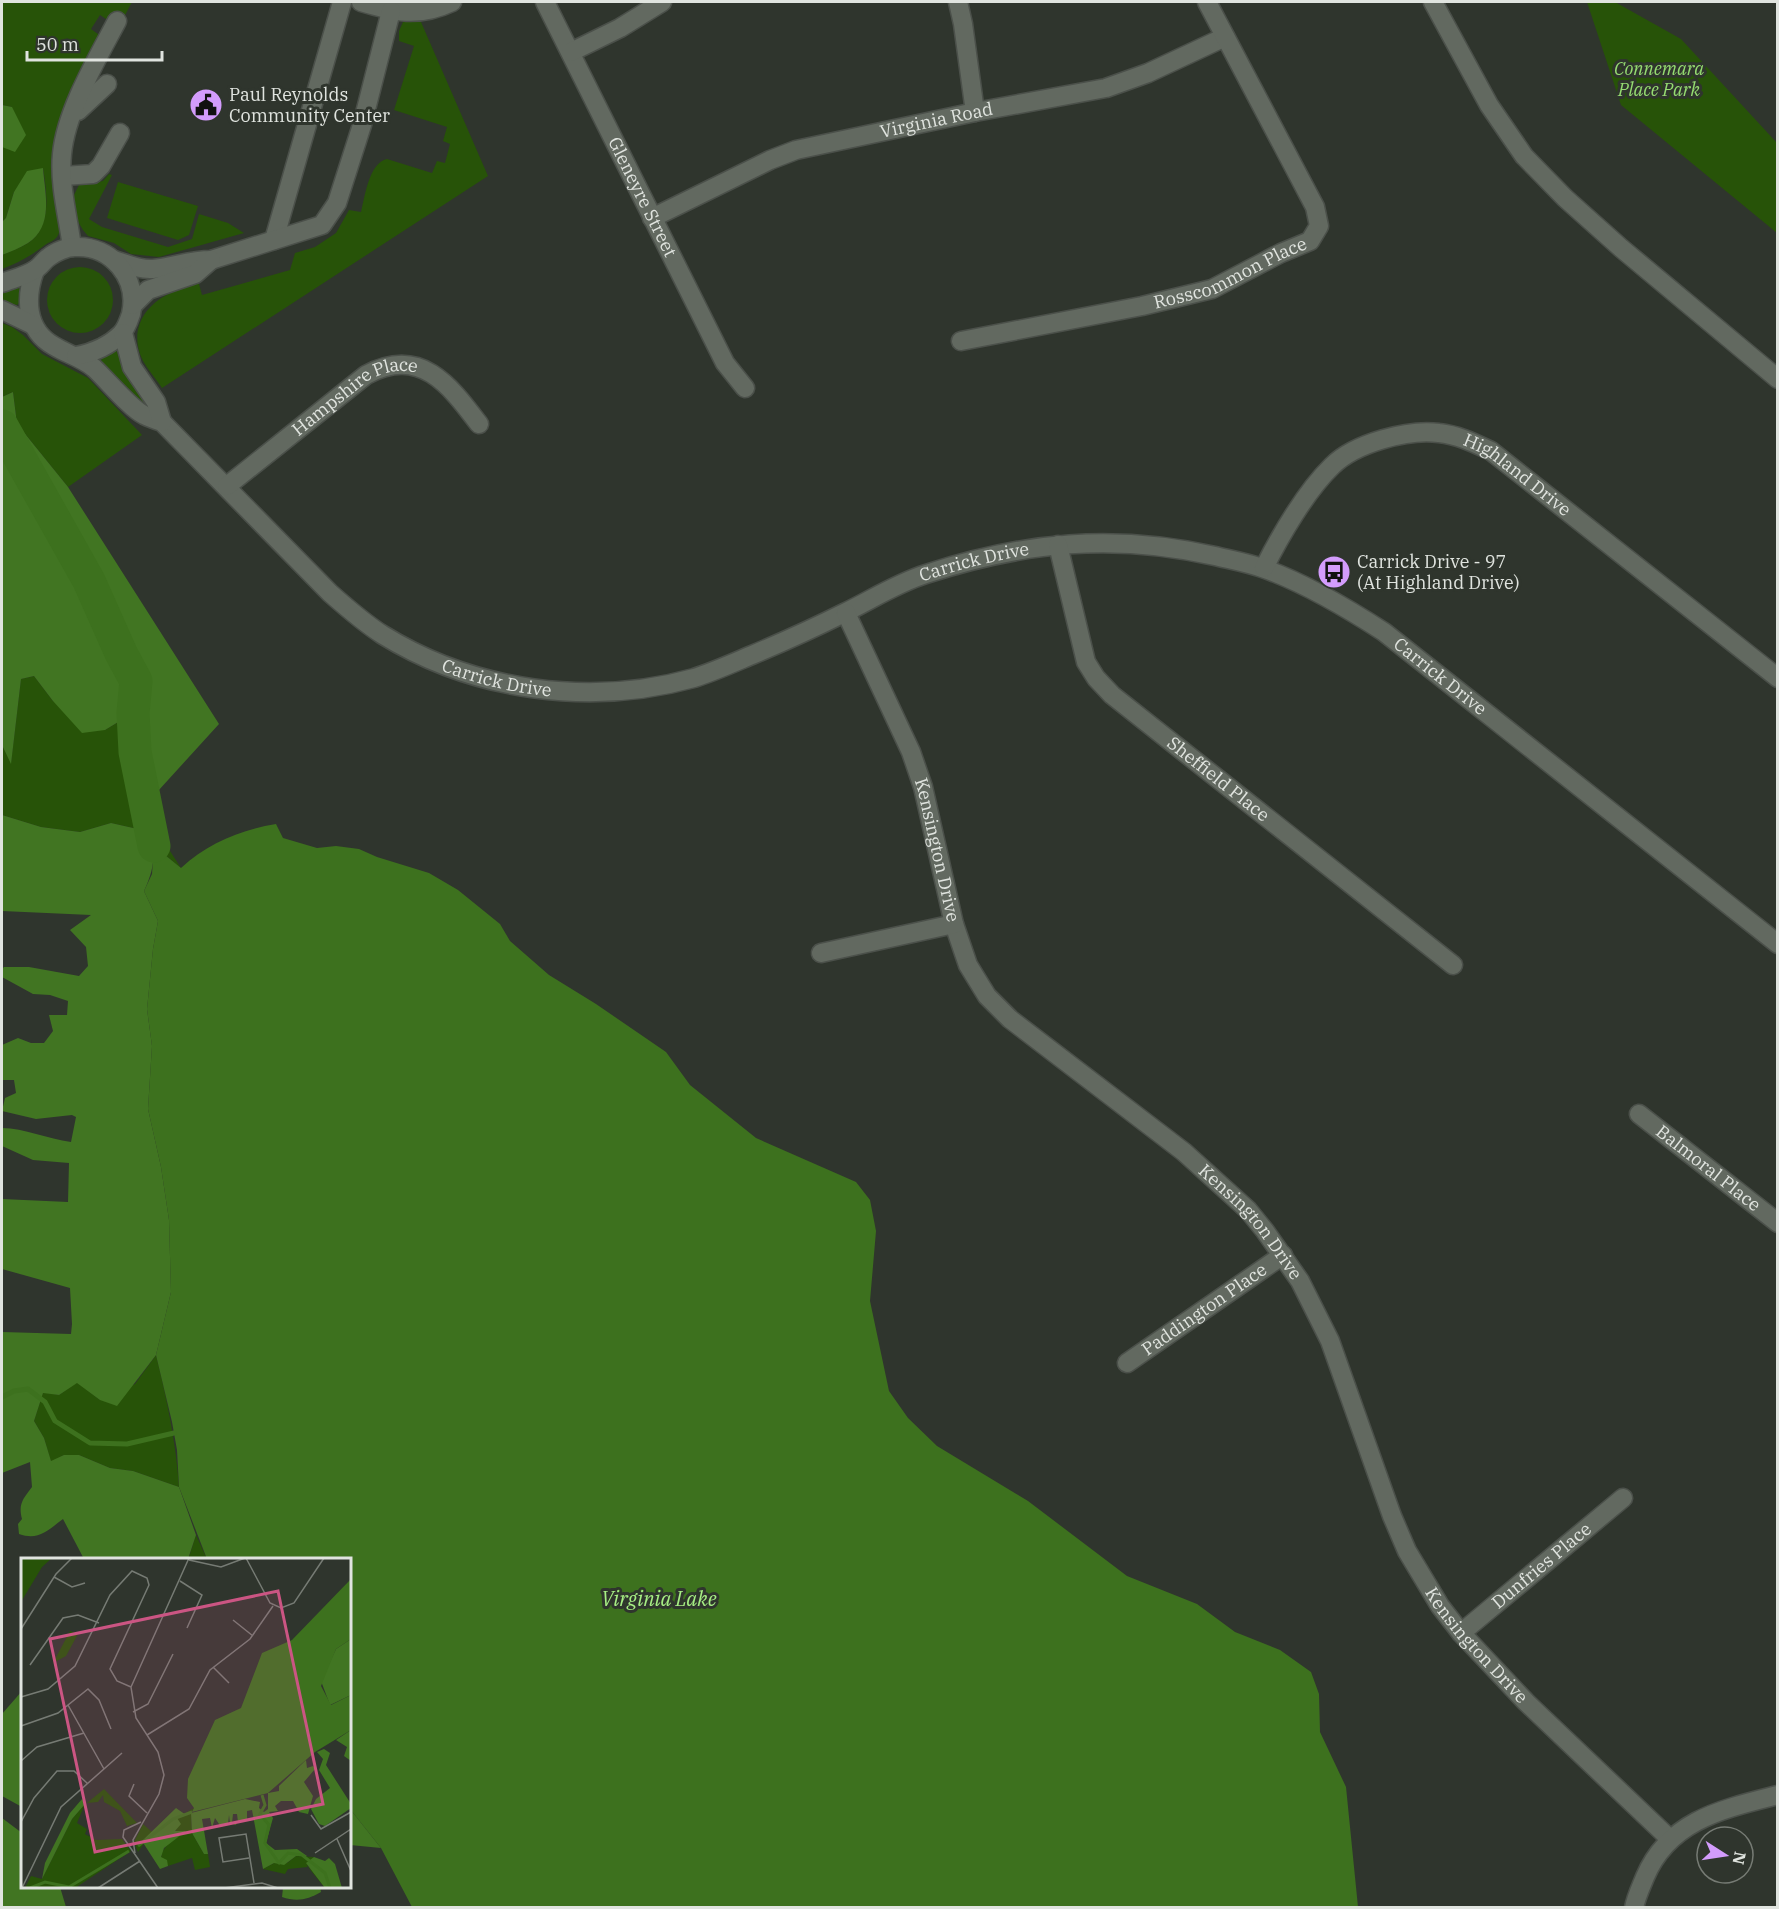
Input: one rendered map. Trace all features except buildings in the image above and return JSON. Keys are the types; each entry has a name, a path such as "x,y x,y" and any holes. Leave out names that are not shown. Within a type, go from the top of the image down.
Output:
{"street":[{"path":"274,240 342,2"},
{"path":"361,2 391,11 411,13 438,9 452,2"},
{"name":"Gleneyre Street","path":"545,2 725,363 745,388"},
{"path":"571,52 620,28 662,2"},
{"path":"958,2 975,112"},
{"name":"Rosscommon Place","path":"961,341 1142,306 1212,289 1281,253 1310,241 1318,226 1315,207 1207,2"},
{"path":"1433,2 1489,105 1524,156 1565,198 1621,248 1778,379"},
{"path":"133,305 148,290 195,274 211,261 322,225 337,203 362,125 391,11"},
{"path":"72,247 63,176 62,156 65,134 93,67 117,21"},
{"name":"Virginia Road","path":"652,218 795,150 975,112 1106,88 1148,73 1225,38"},
{"path":"72,117 107,84"},
{"path":"63,176 93,174 101,166 120,133"},
{"path":"2,283 35,270 49,257 72,247 102,251 114,260 124,272 130,286 133,305 130,318 123,333 91,353 76,356"},
{"path":"114,260 131,266 152,269 194,260 211,261"},
{"path":"33,325 28,306 29,286 35,270"},
{"name":"Carrick Drive","path":"2,310 33,325 40,335 53,346 76,356 92,367 142,415 162,422 330,593 373,627 421,656 462,672 501,683 573,692 622,691 658,687 707,673 752,655 846,613 922,575 1001,554 1090,542 1186,549 1264,568 1343,606 1384,632 1778,944"},
{"name":"Carrick Drive","path":"123,333 132,368 156,402 162,422"},
{"name":"Hampshire Place","path":"227,486 366,375 394,364 412,364 442,379 456,393 479,424"},
{"name":"Highland Drive","path":"1264,568 1274,548 1319,479 1348,453 1380,440 1407,434 1438,432 1464,438 1491,451 1778,678"},
{"name":"Sheffield Place","path":"1058,545 1086,662 1096,678 1112,695 1453,965"},
{"name":"Kensington Drive","path":"846,613 911,752 923,787 954,924 968,965 987,996 1010,1019 1154,1128 1248,1210 1283,1255 1330,1341 1392,1516 1407,1551 1440,1606 1461,1633 1526,1702 1670,1839"},
{"path":"821,953 954,924"},
{"name":"Balmoral Place","path":"1639,1114 1778,1223"},
{"name":"Paddington Place","path":"1127,1363 1283,1255"},
{"name":"Dunfries Place","path":"1461,1633 1623,1498"},
{"path":"1634,1908 1647,1872 1670,1839 1696,1821 1734,1807 1778,1795"}],"green space":[{"path":"2,2 132,2 123,19 109,21 100,15 91,29 102,37 70,100 57,133 52,165 60,223 57,237 19,262 2,269 2,255 28,243 41,228 46,208 46,188 43,168 14,192 6,218 2,222 2,147 12,107 2,105"},
{"name":"Connemara Place Park","path":"1587,2 1615,2 1681,39 1777,143 1777,233 1621,105"},
{"path":"403,22 421,22 488,176 162,388 143,361 137,339 138,329 147,311 163,297 173,292 172,288 195,282 199,284 202,295 290,270 295,253 315,247 336,233 349,210 361,212 372,173 381,162 387,159 432,173 437,161 445,163 450,144 443,141 447,127 394,110 414,46 399,41 399,31"},
{"path":"109,174 112,175 89,219 102,227 168,247 192,239 199,214 228,223 244,233 159,257 131,254 114,243 88,236 77,220 73,197 79,185 103,181"},
{"path":"118,182 198,206 189,235 178,240 107,218"},
{"path":"80,267 93,270 103,277 110,287 113,300 110,313 103,323 93,330 80,333 67,330 57,323 50,313 47,300 50,287 57,277 67,270"},
{"path":"20,285 17,305 2,301 2,290"},
{"path":"2,323 23,335 42,354 88,378 142,435 68,487 17,424 13,392 2,397"},
{"path":"116,350 129,378 146,401 145,403 101,362 102,356"},
{"path":"34,676 53,701 105,730 133,713 135,752 143,791 158,791 170,851 181,868 154,846 151,832 111,823 80,832 41,827 2,815 2,745 11,762 21,679"},
{"path":"156,1355 176,1454 179,1487 133,1471 110,1468 79,1455 64,1455 51,1462 44,1438 34,1421 43,1392 59,1395 77,1382 100,1400 135,1384"},
{"path":"196,1535 207,1558 189,1558"}],"shaded area":[{"path":"2,105 12,107 26,135 15,152 2,147"},
{"path":"43,168 46,209 42,228 28,243 2,255 2,222 6,218 14,192 27,171"},
{"path":"13,392 17,424 68,487 219,724 158,791 143,792 135,752 133,713 105,730 82,733 34,676 21,679 11,764 2,745 2,397"},
{"path":"2,815 41,827 80,832 111,823 151,832 153,862 144,891 158,921 147,1009 152,1046 148,1109 161,1167 169,1220 171,1292 156,1355 117,1406 100,1400 77,1383 59,1395 43,1393 34,1421 44,1438 51,1461 64,1455 79,1455 110,1468 133,1471 179,1487 196,1535 188,1558 83,1558 63,1519 38,1535 19,1534 18,1524 22,1519 21,1505 32,1487 30,1462 2,1473 2,1332 71,1334 72,1324 70,1288 2,1269 2,1199 68,1202 69,1163 33,1160 2,1146 2,1128 71,1142 76,1117 72,1115 36,1119 2,1111 5,1098 16,1093 14,1080 2,1080 2,1045 18,1038 31,1043 44,1043 53,1031 49,1015 67,1015 68,1001 50,995 33,994 2,977 2,969 4,967 29,967 79,976 88,966 86,947 70,930 91,915 2,911"},
{"path":"21,1692 21,1806 2,1796 2,1714"},
{"path":"351,1810 381,1848 351,1845"},
{"path":"2,1818 21,1832 21,1888 60,1888 66,1907 2,1907"},
{"path":"283,1888 320,1888 321,1892 297,1900 282,1897"}],"water":[{"name":"Virginia Lake","path":"276,824 283,838 317,848 336,846 359,849 429,873 458,890 500,924 510,941 549,975 666,1052 690,1085 756,1138 856,1182 870,1200 876,1231 870,1301 889,1391 908,1418 937,1446 1028,1501 1127,1576 1197,1604 1235,1632 1280,1650 1311,1672 1319,1694 1320,1732 1346,1787 1358,1907 412,1907 381,1848 351,1810 351,1558 207,1558 179,1487 177,1450 156,1355 171,1292 169,1220 161,1167 148,1109 152,1046 147,1009 158,921 144,891 152,874 154,846 181,868 202,851 250,830"}],"waterway":[{"path":"2,426 89,581 136,681 133,713 135,752 154,846"},
{"path":"2,1397 14,1391 28,1389 45,1402 55,1421 90,1443 127,1444 174,1433"}],"place":[{"name":"Paul Reynolds Community Center","path":"206,105"},
{"name":"Carrick Drive - 97 (At Highland Drive)","path":"1334,572"}]}
